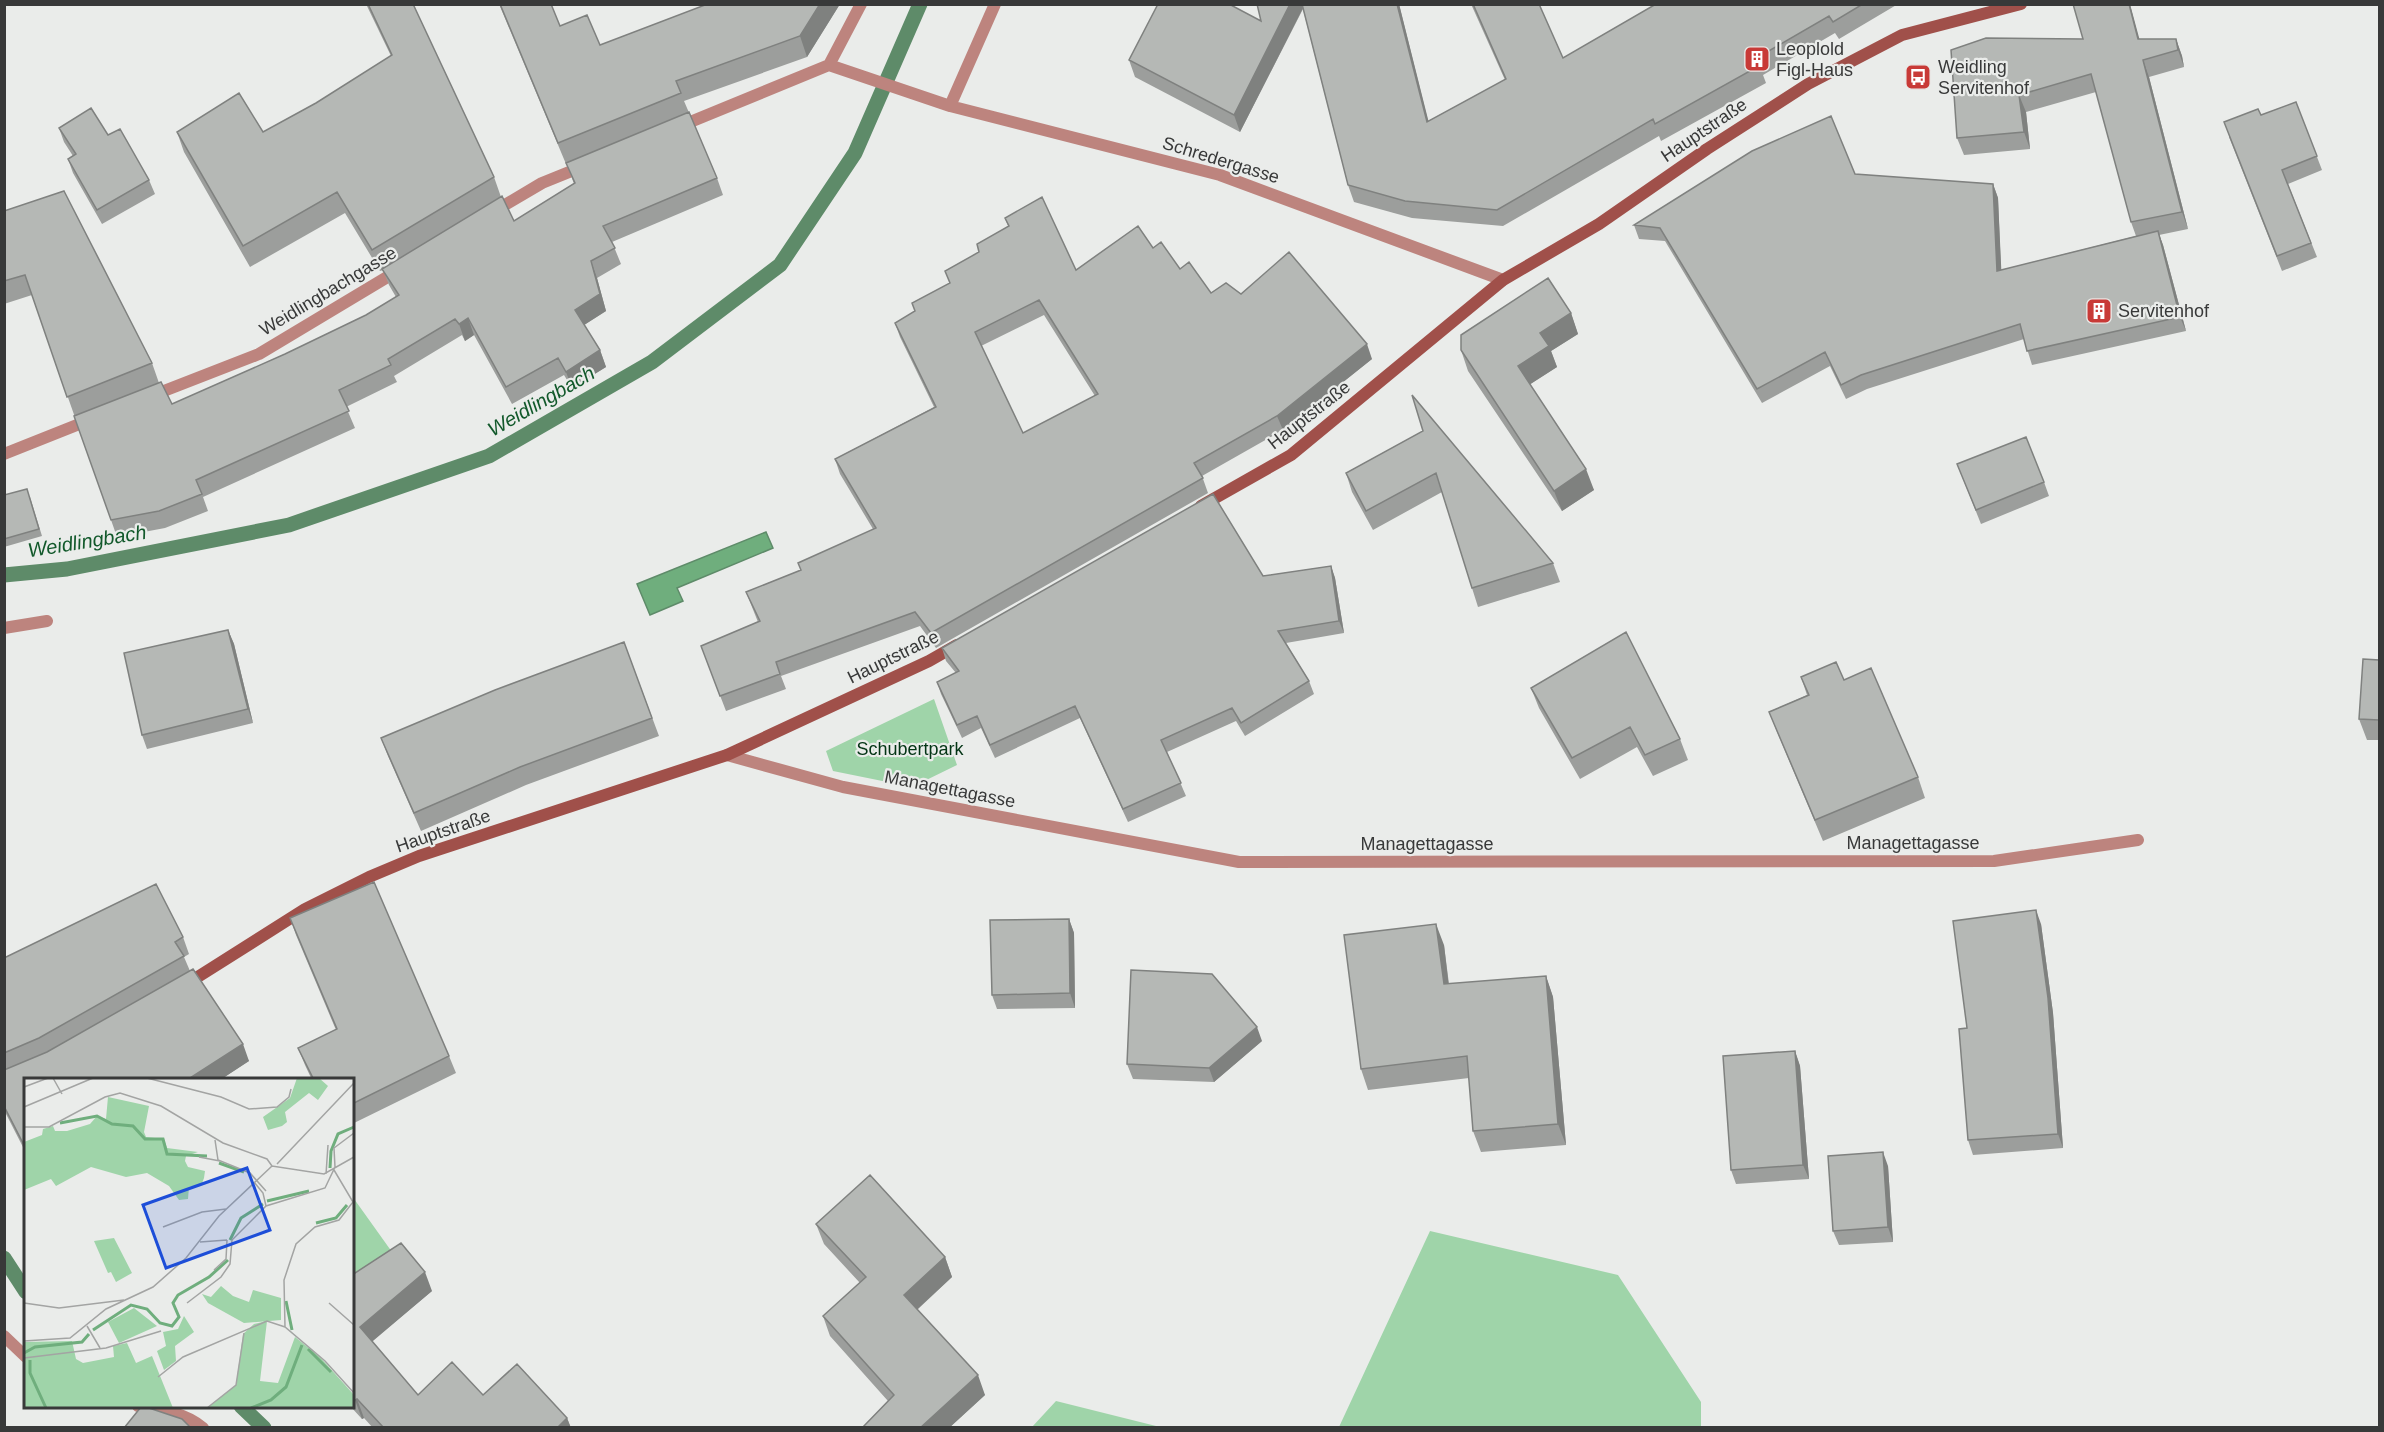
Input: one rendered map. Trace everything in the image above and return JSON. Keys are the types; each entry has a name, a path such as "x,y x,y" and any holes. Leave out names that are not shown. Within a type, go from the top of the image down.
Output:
{"main road":[{"name":"Hauptstraße","path":"1189,513 1291,455 1503,280 1599,224 1748,122 1840,67 1902,34 2021,4"},
{"name":"Hauptstraße","path":"177,989 304,909 389,869 419,856 727,754 929,661 967,640"}],"street":[{"path":"663,133 829,65 861,4"},
{"path":"950,106 994,4"},
{"name":"Schredergasse","path":"829,65 950,106 1220,175 1503,280"},
{"path":"482,219 542,183 597,160"},
{"name":"Weidlingbachgasse","path":"141,400 259,354 411,262"},
{"path":"4,454 109,413"},
{"path":"4,628 47,621"},
{"name":"Managettagasse","path":"727,754 843,787 1239,862 1994,861 2138,840"},
{"path":"4,1336 24,1355"},
{"path":"146,1408 161,1410 196,1421 203,1428"}],"green space":[{"name":"Schubertpark","path":"934,699 957,765 912,787 833,771 826,751"},
{"path":"354,1199 402,1266 354,1298"},
{"path":"1430,1231 1618,1275 1701,1402 1701,1427 1339,1427"},
{"path":"1056,1401 1160,1427 1032,1427"}],"shaded area":[{"path":"766,532 773,548 677,588 683,601 650,615 637,584"}],"building":[{"path":"368,4 413,4 494,177 372,250 337,192 243,246 177,132 239,93 263,132 316,103 392,55"},
{"path":"500,4 551,4 560,26 587,15 600,45 705,4 820,4 800,36 676,81 681,93 558,143"},
{"path":"1158,4 1229,4 1261,21 1257,4 1290,4 1234,115 1129,60"},
{"path":"1302,4 1397,4 1427,122 1506,79 1473,4 1539,4 1563,58 1656,4 1863,4 1833,22 1829,16 1755,59 1759,66 1655,124 1653,119 1497,210 1405,201 1348,185"},
{"path":"2073,4 2129,4 2138,39 2176,39 2178,50 2143,60 2182,212 2131,222 2091,74 2019,95 2024,132 1957,138 1951,50 1986,38 2083,39"},
{"path":"2296,102 2317,156 2282,170 2311,243 2277,256 2224,122 2258,109 2261,115"},
{"path":"91,108 108,135 120,129 149,180 97,210 68,159 76,154 59,128"},
{"path":"689,112 717,178 603,226 615,248 591,261 600,294 575,310 600,350 566,372 558,358 506,387 468,318 459,324 455,319 388,359 391,365 339,390 349,411 196,480 202,494 159,511 111,520 74,416 161,382 172,404 366,315 399,295 382,269 502,196 514,221 575,183 566,163"},
{"path":"1831,116 1855,174 1993,184 1997,271 2158,231 2180,317 2027,351 2020,324 1861,375 1841,385 1825,352 1757,389 1660,228 1634,225 1752,151"},
{"path":"64,191 152,363 67,397 25,275 4,281 4,211"},
{"path":"1042,197 1076,270 1138,226 1153,248 1161,242 1180,269 1189,262 1211,293 1226,283 1241,294 1289,252 1367,344 1277,416 1194,463 1203,478 931,633 915,612 776,662 780,674 720,696 701,646 760,621 746,592 801,570 798,563 876,528 835,459 936,407 895,323 915,311 912,303 950,283 945,271 979,252 977,244 1009,226 1005,218","holes":["1039,300 1098,394 1023,433 975,332"]},
{"path":"1548,278 1571,313 1540,333 1549,346 1518,366 1586,469 1554,491 1461,350 1461,335"},
{"path":"1412,395 1553,563 1472,588 1436,473 1366,511 1346,473 1423,431"},
{"path":"2026,437 2044,482 1976,510 1957,464"},
{"path":"27,489 39,529 4,539 4,495"},
{"path":"1213,494 1263,576 1331,566 1339,621 1278,631 1309,681 1241,723 1232,708 1161,740 1181,783 1123,809 1075,706 990,745 977,716 957,725 937,682 959,671 942,648"},
{"path":"228,630 248,709 142,735 124,653"},
{"path":"1626,632 1680,739 1645,755 1630,727 1572,758 1531,688"},
{"path":"624,642 652,718 520,767 414,813 381,738 495,690"},
{"path":"2363,659 2379,660 2379,720 2359,719"},
{"path":"1836,662 1844,680 1871,668 1918,777 1815,820 1769,712 1809,695 1801,677"},
{"path":"374,882 449,1056 354,1103 354,1078 313,1078 298,1048 337,1029 290,918"},
{"path":"156,884 183,937 175,942 184,956 39,1038 4,1053 4,958"},
{"path":"2036,910 2048,998 2058,1134 1968,1140 1959,1029 1967,1028 1953,921"},
{"path":"1069,919 1070,993 992,995 990,920"},
{"path":"1436,924 1444,984 1546,976 1558,1124 1473,1131 1467,1056 1361,1069 1344,935"},
{"path":"193,969 243,1044 190,1078 24,1078 24,1145 4,1106 4,1070 47,1052"},
{"path":"1131,970 1212,974 1257,1027 1209,1068 1127,1064"},
{"path":"1795,1051 1803,1165 1731,1170 1723,1056"},
{"path":"1883,1152 1888,1227 1833,1231 1828,1156"},
{"path":"870,1175 945,1257 904,1295 978,1375 920,1428 862,1428 894,1395 823,1316 866,1277 816,1224"},
{"path":"401,1243 425,1272 360,1327 418,1395 452,1362 483,1395 517,1364 567,1418 557,1428 384,1428 357,1399 354,1399 354,1274"},
{"path":"140,1408 149,1408 182,1419 191,1428 124,1428"}],"waterway":[{"name":"Weidlingbach","path":"4,575 67,569 289,525 489,456 652,362 780,265 855,153 920,4"},
{"path":"4,1258 24,1289"},
{"path":"243,1408 264,1428"}],"place":[{"name":"Leoplold Figl-Haus","path":"1757,59"},
{"name":"Weidling Servitenhof","path":"1918,77"},
{"name":"Servitenhof","path":"2099,311"}]}
